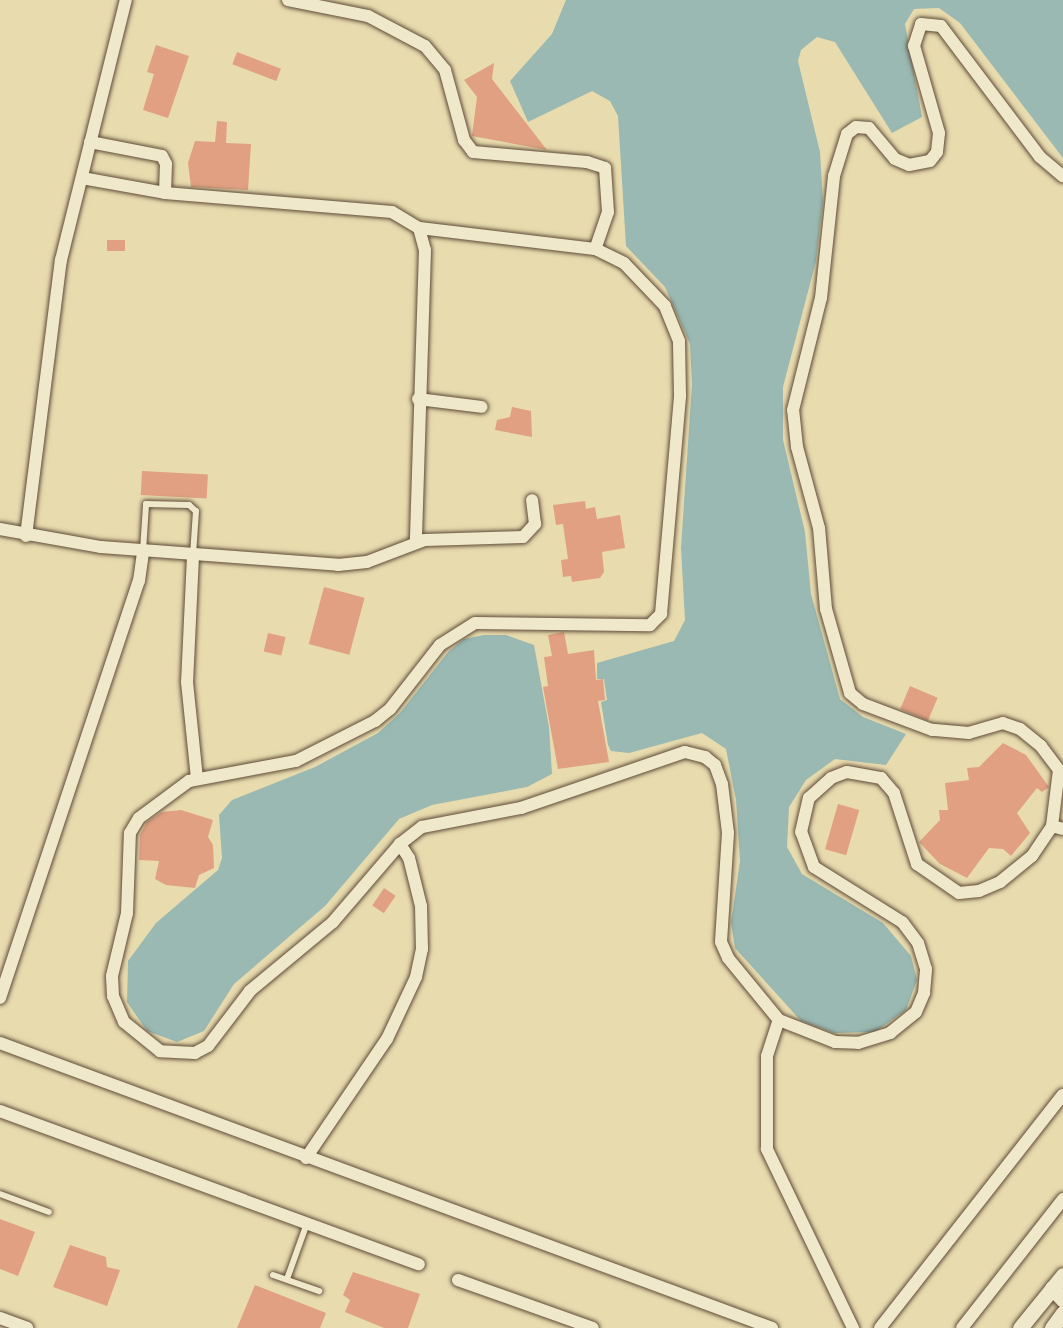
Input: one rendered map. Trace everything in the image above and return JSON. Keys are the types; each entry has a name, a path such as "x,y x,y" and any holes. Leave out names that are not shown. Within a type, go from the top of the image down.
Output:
{"street":[{"path":"27,536 62,260 126,0"},
{"path":"288,0 368,16 425,46 445,70 464,140 473,152 587,162 605,168 608,212 595,249"},
{"path":"82,178 165,193 392,212 419,228 595,249 624,263 657,294 672,317 679,341 678,438 661,614 650,625 476,623 446,639 390,709 375,721 296,761 197,778 139,818 128,842 127,913 113,970 113,996 134,1035 160,1051 195,1053 214,1042 250,991 333,922 400,843 422,827 521,808 685,752 698,754 715,765 724,803 728,833 721,942 728,958 778,1020 827,1041 858,1043 879,1038 908,1020 924,993 924,956 911,933 890,913 821,874 805,853 803,814 809,798 831,778 860,772 889,784 917,864 959,893 979,891 1000,882 1032,856 1058,828 1059,770 1041,746 1020,729 1003,723 969,733 932,730 862,704 850,693 826,609 819,528 797,447 793,410 821,298 834,176 843,141 852,130 864,126 904,164 926,163 937,152 939,134 915,46 921,24 941,26 1040,157 1063,176"},
{"path":"90,142 162,156 166,164 165,193"},
{"path":"416,542 418,399 425,250 419,228"},
{"path":"418,399 482,407"},
{"path":"0,529 27,536 142,551 338,565 367,562 416,542 523,537 535,524 532,500"},
{"path":"1,991 139,581 142,551"},
{"path":"193,555 187,682 197,778"},
{"path":"306,1158 387,1039 416,977 422,949 421,906 409,858 400,843"},
{"path":"778,1020 764,1078 767,1149 853,1328"},
{"path":"0,1042 306,1158 772,1328"},
{"path":"880,1328 1063,1095"},
{"path":"0,1111 419,1264"},
{"path":"962,1328 1063,1199"},
{"path":"1020,1328 1063,1275"},
{"path":"458,1280 593,1328"},
{"path":"1052,1288 1063,1300"},
{"path":"1052,1328 1063,1313"},
{"path":"0,1318 27,1328"}],"lane":[{"path":"142,551 146,504 189,505 195,511 193,555"},
{"path":"0,1194 49,1212"},
{"path":"287,1279 307,1223"},
{"path":"273,1275 319,1291"}],"water":[{"path":"566,0 1063,0 1063,158 960,23 939,8 914,9 905,24 922,117 892,133 835,42 817,37 801,50 798,61 820,152 823,202 816,261 783,387 783,440 805,532 811,594 840,699 863,717 906,734 886,765 835,759 806,780 789,807 787,847 802,874 883,923 911,956 917,980 906,1010 875,1032 834,1033 801,1021 735,948 731,923 740,861 736,800 726,749 702,733 629,753 611,751 608,745 601,702 607,700 604,679 597,679 597,663 674,641 685,620 681,548 692,384 690,344 665,287 626,246 618,116 610,101 592,91 528,122 510,81 552,34"},
{"path":"484,635 506,635 534,645 549,727 552,774 527,787 432,805 399,819 325,906 234,984 204,1031 177,1042 147,1031 127,1002 128,961 156,923 218,870 222,858 219,815 232,800 315,767 378,733 400,713 448,652 464,639"}],"building":[{"path":"156,45 189,56 168,118 143,110 154,74 147,72"},
{"path":"237,52 281,69 276,81 232,64"},
{"path":"494,63 492,79 547,150 472,136 477,97 464,80"},
{"path":"217,121 227,122 226,143 251,144 248,190 191,187 188,163 195,141 215,142"},
{"path":"107,240 125,240 125,251 107,251"},
{"path":"512,407 531,411 532,437 495,430 497,420 510,417"},
{"path":"142,471 208,474 207,498 141,495"},
{"path":"585,501 586,509 595,507 597,519 620,515 625,548 602,552 604,572 600,578 572,582 571,576 563,577 561,560 568,559 563,524 556,525 553,505"},
{"path":"324,587 365,598 349,655 309,644"},
{"path":"564,632 568,654 594,650 596,680 603,679 605,700 598,701 609,762 558,769 543,687 548,686 544,657 552,656 548,635"},
{"path":"268,633 286,637 281,656 264,652"},
{"path":"910,686 938,698 928,721 900,709"},
{"path":"1003,743 1026,755 1049,787 1042,792 1037,788 1017,813 1030,833 1011,856 1003,849 989,848 967,878 940,864 919,842 940,820 939,810 948,810 945,783 969,780 967,768 979,767"},
{"path":"838,804 859,810 846,855 825,849"},
{"path":"181,810 213,820 208,837 213,845 214,868 199,875 195,888 166,885 155,879 159,861 139,860 140,835 147,822 162,812"},
{"path":"384,888 396,896 384,913 372,905"},
{"path":"0,1219 35,1232 18,1276 0,1269"},
{"path":"70,1245 106,1257 107,1267 120,1270 107,1306 53,1287"},
{"path":"353,1272 420,1294 408,1328 384,1328 345,1312 350,1300 343,1295"},
{"path":"255,1285 326,1313 320,1328 237,1328"}]}
